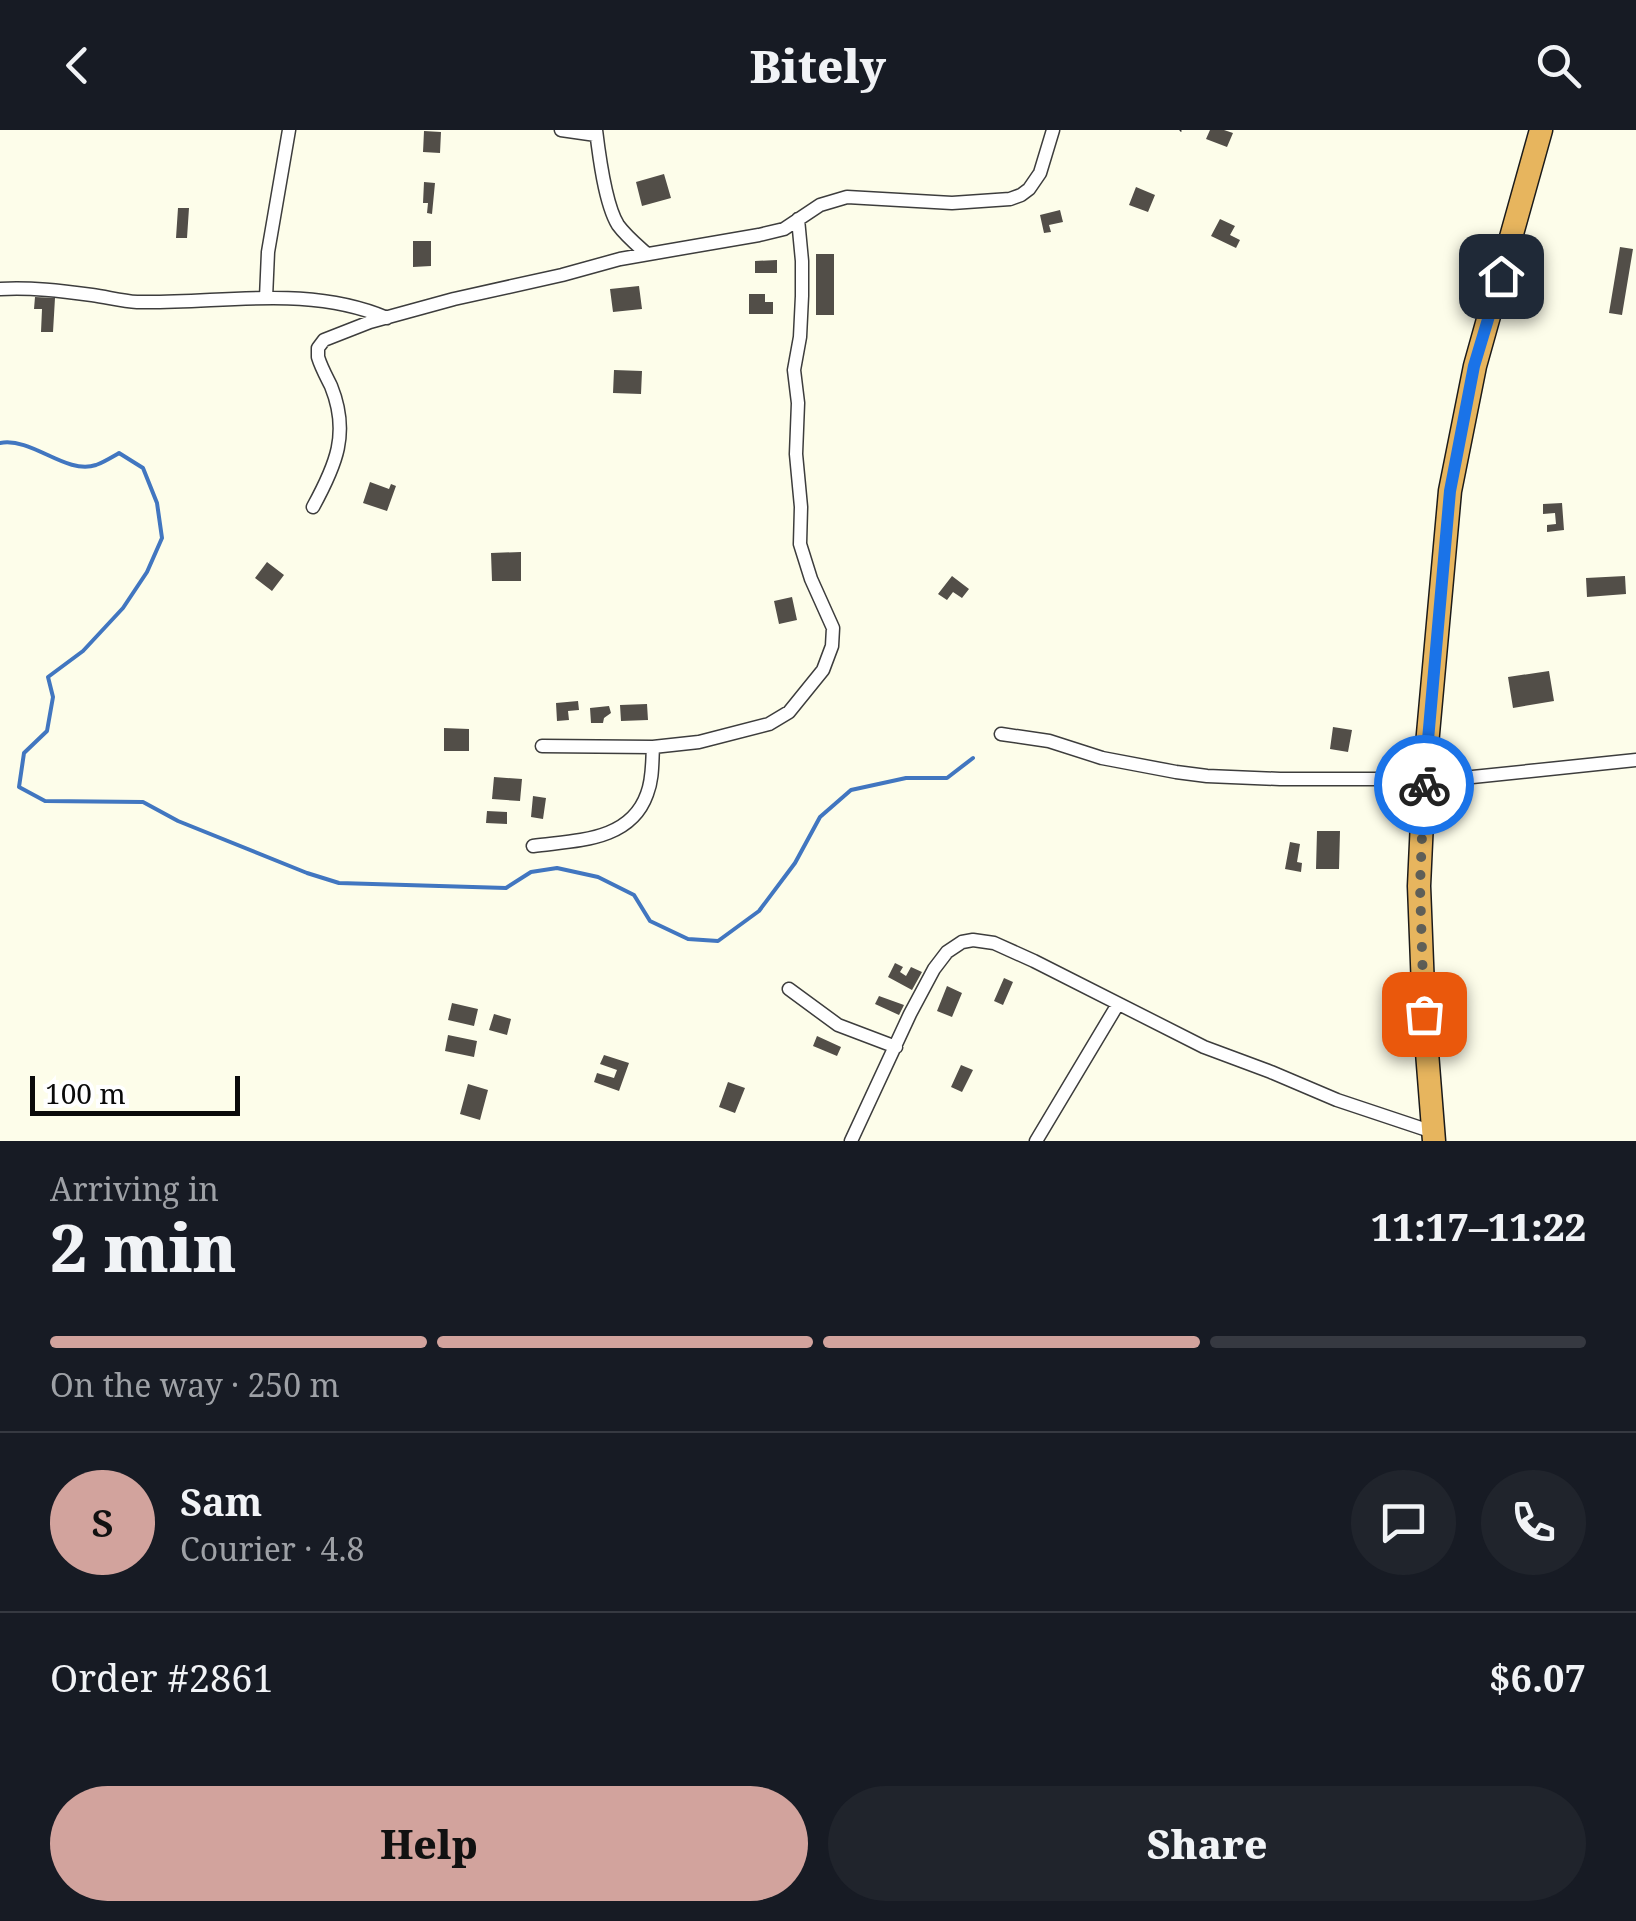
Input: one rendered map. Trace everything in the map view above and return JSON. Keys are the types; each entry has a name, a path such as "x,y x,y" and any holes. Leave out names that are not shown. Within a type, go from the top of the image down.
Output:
{"highway":[{"path":"1434,1136 1424,1014 1420,886 1424,778 1450,491 1474,366 1541,130"}],"street":[{"path":"266,298 270,240 289,130"},
{"path":"561,130 596,132 617,224 648,254"},
{"path":"313,507 340,450 337,408 318,348 324,340 454,299 648,254 784,229 828,201 847,197 952,203 1010,199 1029,189 1040,173 1053,130"},
{"path":"542,746 653,747 699,742 768,724 789,712 823,670 832,646 833,628 800,544 794,370 802,296 798,219"},
{"path":"0,289 88,294 132,302 322,299 388,318"},
{"path":"1002,734 1049,741 1102,758 1207,776 1355,780 1487,777 1636,760"},
{"path":"533,846 596,838 628,822 647,796 653,747"},
{"path":"851,1141 934,970 947,952 962,942 974,940 994,942 1204,1048 1434,1136"},
{"path":"789,990 838,1025 896,1047"},
{"path":"1036,1141 1118,1004"}],"building":[{"path":"1210,130 1233,133 1227,147 1206,139"},
{"path":"424,131 441,132 440,153 423,152"},
{"path":"664,174 671,198 642,206 636,182"},
{"path":"424,182 435,183 432,214 427,213 428,203 423,203"},
{"path":"1136,187 1155,195 1148,212 1129,205"},
{"path":"178,208 189,208 187,238 176,238"},
{"path":"1060,210 1063,222 1049,225 1051,232 1044,233 1040,215"},
{"path":"1220,219 1235,226 1230,235 1240,240 1236,248 1211,236"},
{"path":"413,241 431,241 431,266 413,267"},
{"path":"1620,247 1633,249 1622,315 1609,313"},
{"path":"816,254 834,254 834,315 816,315"},
{"path":"777,260 777,273 755,273 755,261"},
{"path":"639,286 642,309 613,312 610,289"},
{"path":"749,294 765,294 765,302 773,302 773,314 749,314"},
{"path":"35,297 55,298 53,332 41,332 42,309 34,309"},
{"path":"614,370 642,371 641,394 613,393"},
{"path":"370,482 389,489 391,484 396,486 387,511 363,503"},
{"path":"1562,503 1564,530 1547,532 1547,525 1556,524 1555,513 1543,514 1543,504"},
{"path":"521,552 521,581 492,581 491,553"},
{"path":"267,562 284,575 272,591 255,578"},
{"path":"952,576 969,589 962,598 953,592 947,600 938,594"},
{"path":"1625,576 1626,594 1587,597 1586,578"},
{"path":"792,597 797,620 779,624 774,601"},
{"path":"1549,671 1554,701 1513,708 1508,677"},
{"path":"578,701 579,710 568,711 569,720 557,721 556,703"},
{"path":"647,704 648,720 621,721 620,705"},
{"path":"609,706 611,713 603,723 591,723 590,708"},
{"path":"1333,727 1352,730 1348,752 1330,749"},
{"path":"444,728 469,729 469,751 444,751"},
{"path":"494,777 522,779 520,801 492,799"},
{"path":"533,796 546,798 543,819 531,817"},
{"path":"487,811 507,812 507,824 486,823"},
{"path":"1317,831 1340,831 1339,869 1316,869"},
{"path":"1290,842 1300,844 1297,862 1302,863 1301,872 1285,869"},
{"path":"895,963 903,967 900,972 906,976 911,967 922,972 912,990 888,977"},
{"path":"1004,978 1013,982 1003,1005 994,1001"},
{"path":"947,986 962,993 952,1017 937,1011"},
{"path":"879,996 904,1005 899,1015 875,1004"},
{"path":"452,1003 478,1009 474,1026 448,1020"},
{"path":"494,1014 511,1019 507,1035 489,1030"},
{"path":"448,1035 477,1041 474,1057 445,1051"},
{"path":"817,1036 841,1047 837,1056 813,1046"},
{"path":"604,1055 629,1063 619,1091 594,1082 597,1073 614,1078 617,1070 600,1064"},
{"path":"961,1065 973,1070 962,1092 951,1087"},
{"path":"728,1082 745,1088 735,1113 719,1107"},
{"path":"468,1084 488,1090 480,1120 460,1114"}],"waterway":[{"path":"0,443 25,445 84,467 119,453 143,468 157,503 162,538 147,572 123,608 83,651 48,677 53,697 47,731 24,753 19,787 45,801 143,802 178,821 339,883 506,888 531,872 557,868 598,877 634,895 650,921 688,939 718,941 759,911 795,863 820,817 851,790 906,778 947,778 973,758"}],"way so far":[{"path":"1424,785 1420,886 1424,1014"}],"route":[{"path":"1424,785 1450,491 1474,366 1501,276"}]}
